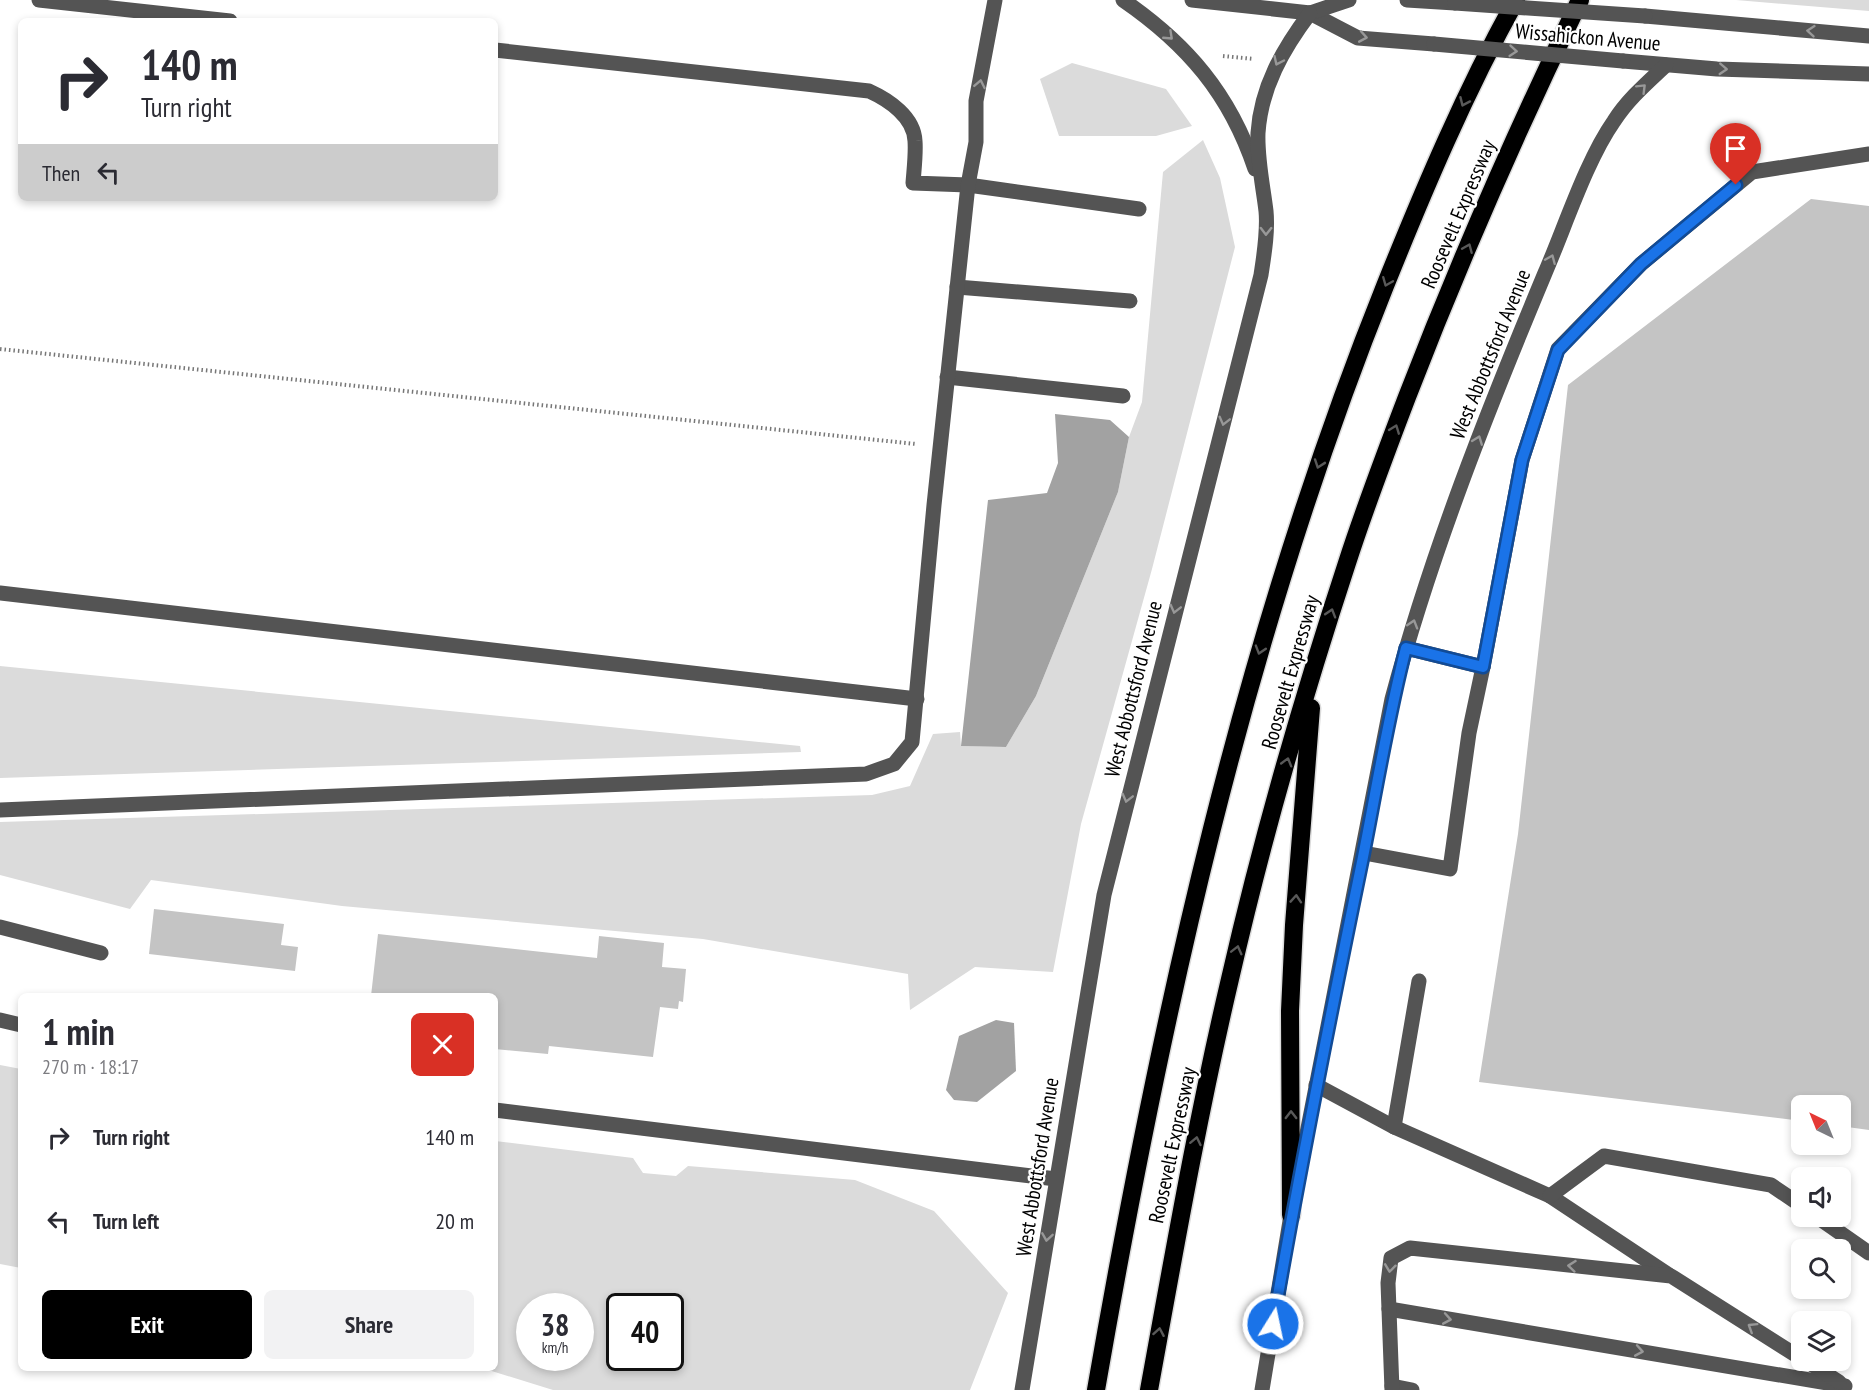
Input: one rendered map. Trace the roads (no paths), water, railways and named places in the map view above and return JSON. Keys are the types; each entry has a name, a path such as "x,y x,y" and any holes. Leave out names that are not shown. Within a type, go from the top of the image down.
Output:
{"highway":[{"name":"Roosevelt Expressway","path":"1096,1390 1143,1137 1186,936 1244,708 1299,522 1336,414 1417,207 1488,50 1516,0"},
{"name":"Roosevelt Expressway","path":"1149,1390 1179,1224 1230,980 1259,861 1348,559 1431,336 1521,124 1580,0"},
{"path":"1291,1215 1290,1011 1294,925 1314,669"}],"street":[{"path":"39,0 203,18"},
{"path":"0,810 866,774 894,764 912,742 957,287 968,184 976,142 976,101 995,0"},
{"path":"1123,0 1154,21 1183,49 1215,86 1230,109 1248,147 1261,186"},
{"name":"Wissahickon Avenue","path":"1192,0 1310,13 1358,38 1717,69 1869,74"},
{"name":"Wissahickon Avenue","path":"1310,13 1349,0"},
{"name":"Wissahickon Avenue","path":"1407,0 1646,16 1869,36"},
{"name":"West Abbottsford Avenue","path":"1022,1390 1095,940 1115,846 1261,275 1266,213 1261,186 1258,134 1265,95 1278,60 1310,13"},
{"path":"498,50 869,92 888,99 905,117 916,138 913,183 968,184 1139,209"},
{"name":"West Abbottsford Avenue","path":"1262,1390 1291,1215 1316,1085 1364,853 1392,699 1406,648 1433,561 1474,450 1520,332 1594,156 1613,121 1638,91 1666,65"},
{"path":"1364,853 1450,869 1469,733 1522,460 1558,350 1641,264 1752,172 1869,154"},
{"path":"957,287 1130,301"},
{"path":"948,377 1123,396"},
{"path":"0,593 917,699"},
{"path":"1406,648 1483,667"},
{"path":"0,927 101,953"},
{"path":"1394,1128 1419,981"},
{"path":"0,1020 18,1024"},
{"path":"1316,1085 1394,1128 1550,1196 1791,1352"},
{"path":"498,1110 1056,1179"},
{"path":"1550,1196 1604,1156 1771,1185 1791,1199"},
{"path":"1832,1227 1869,1253"},
{"path":"1412,1390 1392,1388 1388,1282 1391,1258 1410,1248 1671,1276"},
{"path":"1389,1309 1848,1388"},
{"path":"1821,1371 1848,1388"}]}
